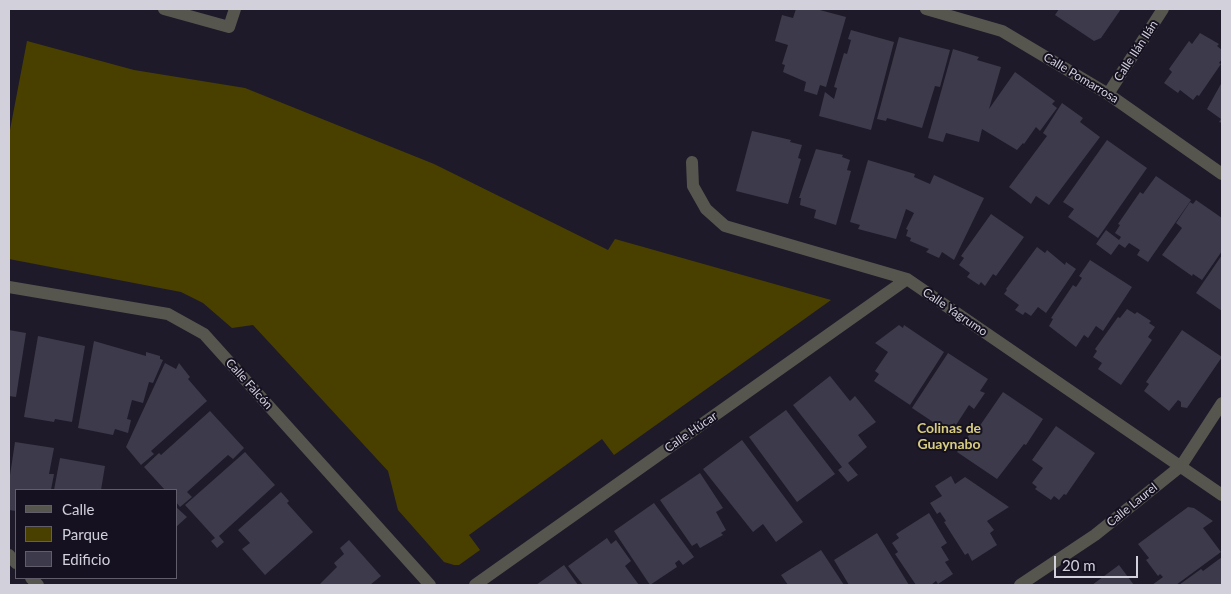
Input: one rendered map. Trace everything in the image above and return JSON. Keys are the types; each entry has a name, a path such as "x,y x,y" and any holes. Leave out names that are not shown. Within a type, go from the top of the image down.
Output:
{"street":[{"path":"164,9 229,26 235,9"},
{"name":"Calle Pomarrosa","path":"926,9 1002,31 1108,94 1222,174"},
{"name":"Calle Ilán Ilán","path":"1108,94 1163,9"},
{"name":"Calle Yagrumo","path":"692,162 693,186 706,208 726,226 907,279 1222,494"},
{"name":"Calle Húcar","path":"475,585 907,279"},
{"name":"Calle Falcón","path":"9,287 168,314 204,334 430,585"},
{"name":"Calle Laurel","path":"1020,585 1095,535 1181,466 1222,403"}],"green space":[{"path":"27,41 134,70 245,88 434,164 608,250 615,239 831,300 614,455 602,439 469,535 480,550 459,565 444,562 398,510 388,471 253,325 232,328 203,303 181,292 9,259 9,135"}],"building":[{"path":"796,9 816,9 846,17 826,87 820,85 817,95 804,91 806,82 783,72 785,65 782,64 788,45 775,41 782,15 793,18"},
{"path":"1059,9 1121,9 1101,38 1094,41 1055,15"},
{"path":"851,30 894,42 871,130 819,116 825,92 834,99 837,88 834,87 844,53 847,54 851,40 848,39"},
{"path":"1200,33 1219,44 1217,46 1222,50 1222,59 1219,63 1221,64 1199,96 1197,95 1193,100 1180,90 1178,93 1164,83 1172,72 1169,69 1189,41 1192,44"},
{"path":"899,37 950,50 940,87 935,86 922,128 887,118 886,121 877,119"},
{"path":"953,49 979,57 977,60 1001,67 989,109 1015,72 1055,101 1052,104 1057,108 1040,131 1036,127 1024,144 1017,150 982,129 979,142 946,133 943,142 928,138"},
{"path":"1222,82 1222,123 1219,122 1221,119 1207,109"},
{"path":"1062,103 1083,118 1080,122 1100,137 1049,205 1036,196 1031,204 1009,187 1047,136 1043,133"},
{"path":"752,131 791,140 790,142 802,145 798,158 801,159 788,204 736,191"},
{"path":"1107,140 1147,168 1098,238 1068,217 1074,209 1063,202"},
{"path":"816,149 843,155 842,157 850,160 847,170 851,171 836,225 814,218 816,210 800,205 801,198 799,198"},
{"path":"868,160 915,174 914,177 930,184 934,175 984,198 954,260 942,252 939,258 926,252 929,249 910,241 911,238 906,236 908,230 906,229 914,213 906,209 896,239 858,229 860,225 850,222"},
{"path":"1156,176 1191,200 1148,262 1137,255 1140,250 1129,243 1125,248 1119,244 1111,255 1096,244 1106,230 1119,240 1121,237 1115,233 1120,225 1118,224 1140,192 1143,194"},
{"path":"1196,200 1222,218 1222,251 1202,280 1193,274 1192,276 1162,255 1182,228 1176,223 1190,202 1193,204"},
{"path":"991,214 1024,237 996,276 993,274 985,286 981,282 979,285 967,277 970,273 959,265 964,258 961,256"},
{"path":"1037,247 1045,253 1047,250 1065,265 1066,262 1076,269 1046,313 1038,307 1031,316 1025,312 1023,315 1015,310 1019,305 1004,294"},
{"path":"1222,255 1222,311 1196,293"},
{"path":"1090,260 1132,287 1103,331 1096,326 1088,338 1084,335 1076,347 1049,326 1053,319 1051,318 1073,285 1076,287 1082,278 1079,276"},
{"path":"1127,309 1135,314 1137,312 1151,321 1149,323 1155,327 1148,337 1152,340 1121,385 1098,369 1102,363 1093,357 1097,351 1095,349 1118,317 1120,318"},
{"path":"899,325 903,328 904,325 944,352 910,405 874,381 879,374 875,371 888,352 875,343"},
{"path":"9,330 26,333 16,397 9,396"},
{"path":"1182,330 1222,357 1187,408 1181,407 1181,402 1178,400 1169,411 1144,391 1149,384 1146,382"},
{"path":"38,336 85,346 72,422 55,419 54,422 24,417"},
{"path":"94,341 146,356 146,352 160,356 160,359 163,360 153,383 149,382 143,403 132,400 127,419 131,420 128,433 115,429 113,435 78,428"},
{"path":"948,353 988,379 980,391 985,393 974,409 969,405 956,425 954,423 950,428 944,424 942,428 912,408"},
{"path":"165,363 176,369 179,363 190,377 188,379 207,401 151,451 154,454 141,465 126,447"},
{"path":"830,376 850,401 855,396 876,422 858,435 867,447 848,463 858,475 848,482 838,470 842,467 793,405"},
{"path":"1003,392 1043,419 1026,445 1024,444 997,479 957,452 976,425 979,427"},
{"path":"786,410 835,474 797,502 749,437"},
{"path":"210,411 244,448 233,459 228,455 187,492 192,497 180,507 178,504 178,489 164,489 144,467 159,453 161,455"},
{"path":"1056,426 1095,453 1066,495 1064,494 1059,500 1054,496 1051,500 1035,489 1037,487 1032,483 1043,468 1032,460"},
{"path":"742,440 803,522 776,542 763,524 753,532 703,469"},
{"path":"15,442 54,448 49,474 54,474 51,489 15,489 15,511 9,510 9,482"},
{"path":"245,452 275,485 219,536 224,542 217,548 211,541 215,538 185,505"},
{"path":"60,458 105,466 101,489 54,489"},
{"path":"700,473 723,508 716,512 726,530 721,533 723,535 700,548 697,543 692,546 660,500"},
{"path":"951,476 955,484 965,477 1009,507 987,521 994,530 990,533 997,545 972,561 968,553 965,555 944,522 946,521 940,512 937,514 930,503 942,496 935,486"},
{"path":"281,492 289,501 287,503 313,532 265,575 242,549 250,543 238,530"},
{"path":"654,503 694,557 683,565 679,560 675,563 677,567 650,585 614,531"},
{"path":"1188,507 1194,508 1213,521 1203,528 1221,552 1176,585 1152,585 1163,577 1160,574 1158,576 1146,560 1149,558 1138,544"},
{"path":"178,509 187,517 178,525"},
{"path":"929,513 947,543 941,547 949,560 945,562 953,574 938,584 936,581 931,585 916,585 895,554 898,552 892,543 899,538 896,534"},
{"path":"877,533 909,585 849,585 834,560"},
{"path":"607,538 611,544 616,540 631,561 625,566 639,585 583,585 568,566"},
{"path":"349,540 381,576 370,585 319,585 337,567 334,563 344,554 340,548"},
{"path":"821,550 844,585 788,585 781,575"},
{"path":"1222,557 1222,585 1179,585 1201,569 1203,571"},
{"path":"564,565 578,585 536,585"},
{"path":"1119,565 1134,585 1092,585"}],"district":[{"name":"Colinas de Guaynabo","path":"949,436"}]}
